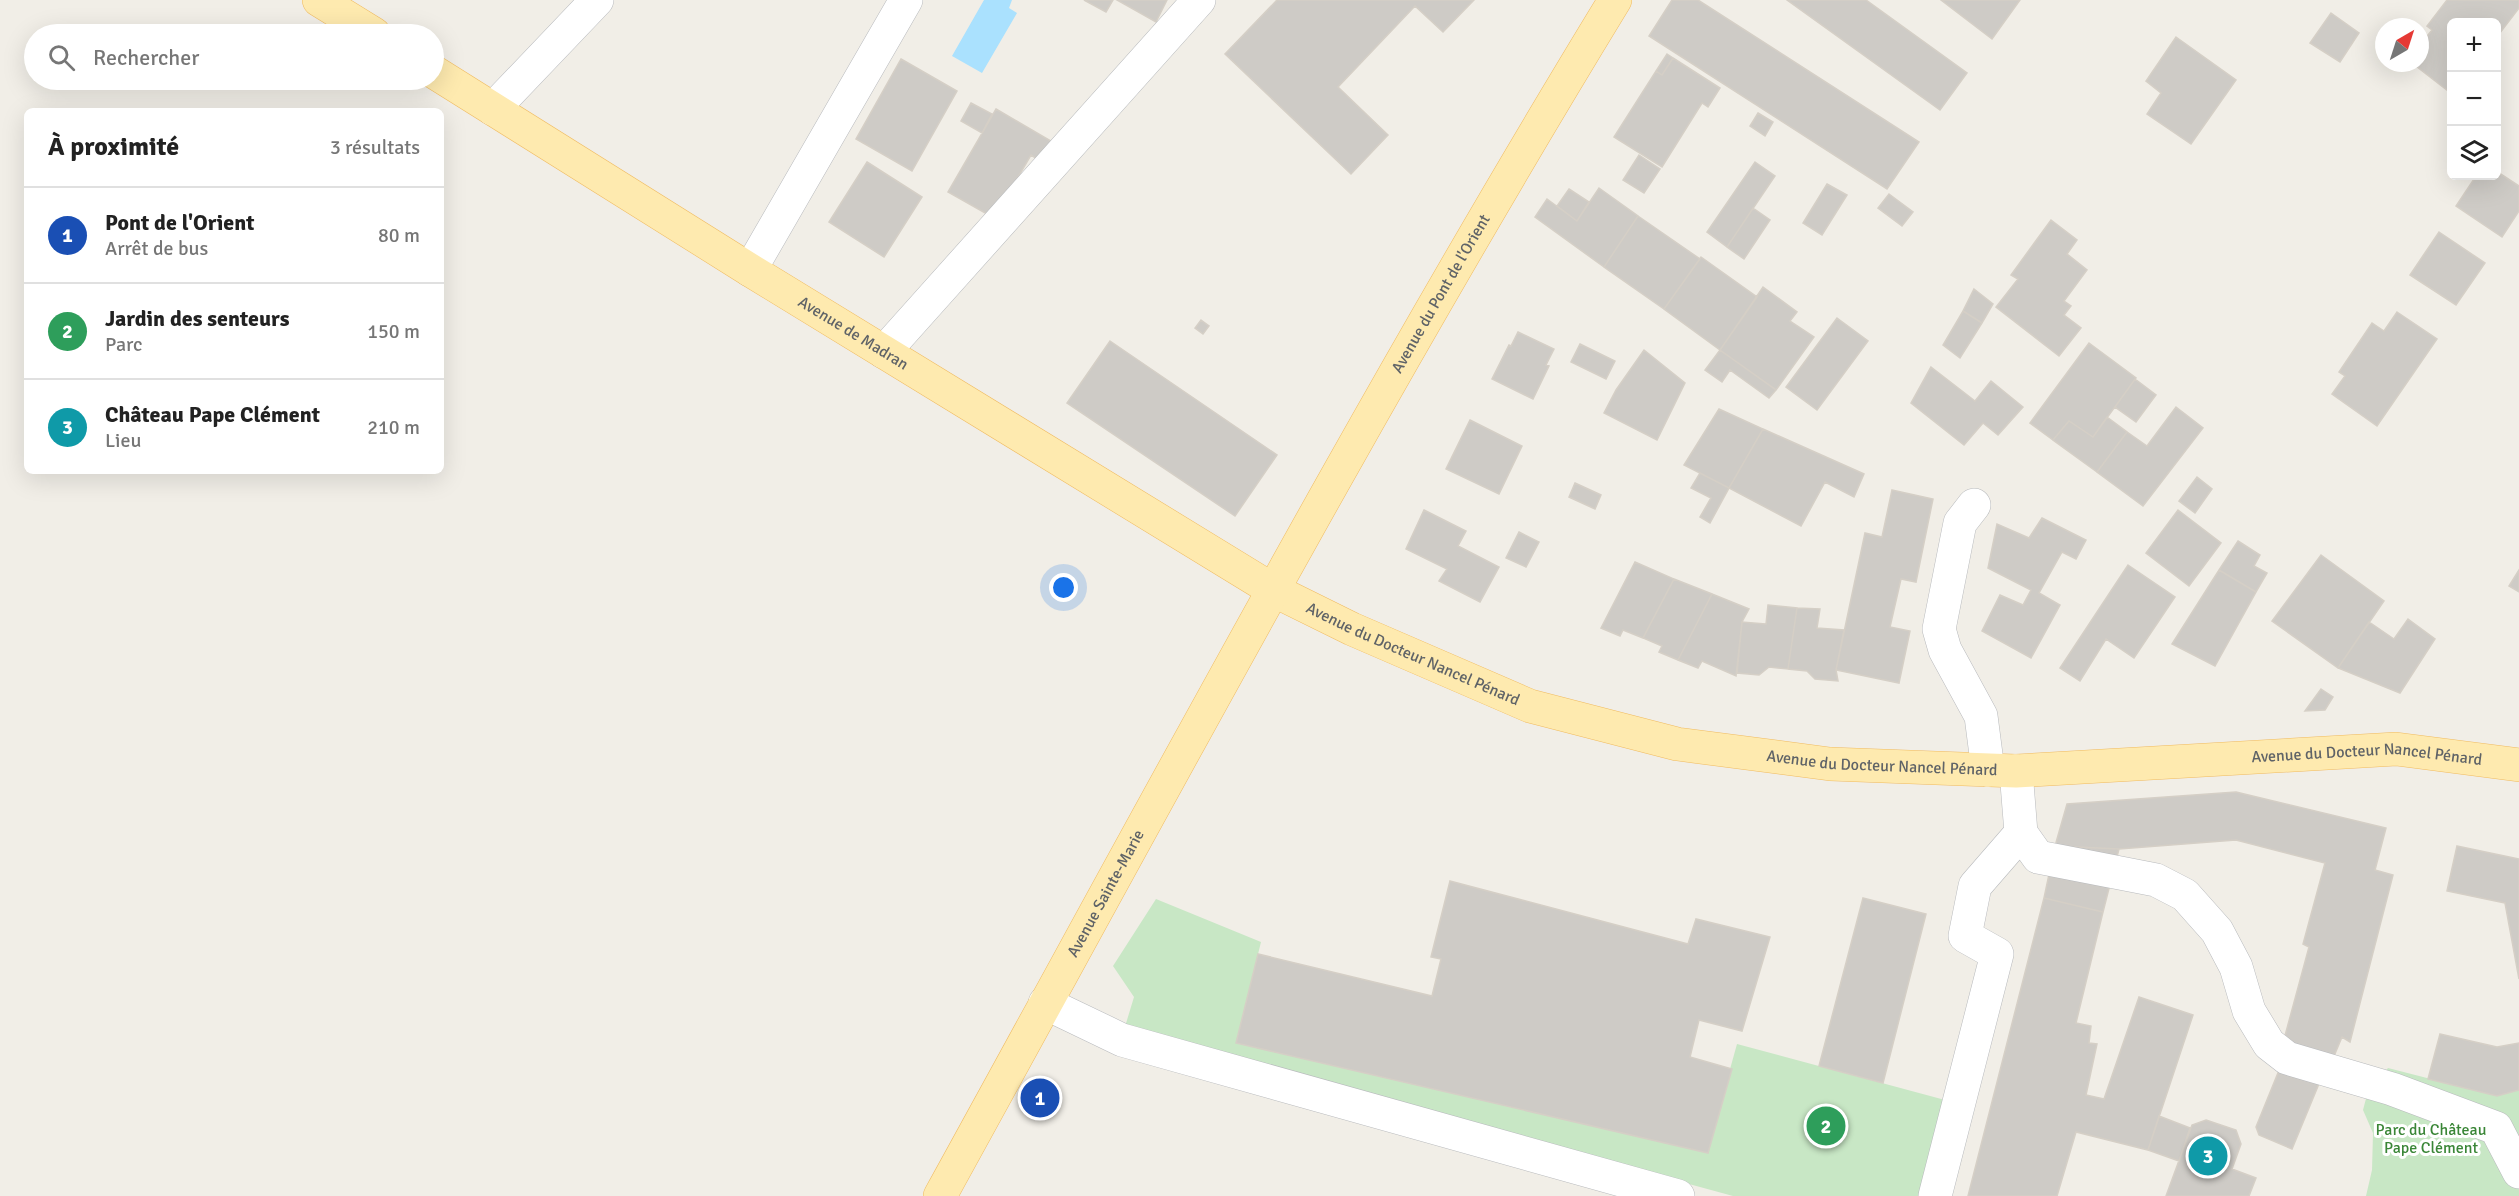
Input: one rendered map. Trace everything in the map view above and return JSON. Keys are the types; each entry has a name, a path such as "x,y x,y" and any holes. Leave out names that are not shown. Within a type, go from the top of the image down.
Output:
{"main road":[{"path":"320,0 358,24"},
{"name":"Avenue du Pont de l'Orient","path":"1273,590 1517,162 1616,0"},
{"name":"Avenue de Madran","path":"444,78 750,270 1273,590"},
{"name":"Avenue du Docteur Nancel Pénard","path":"1273,590 1352,629 1530,706 1677,744 1830,764 2002,770 2396,749 2519,765"},
{"name":"Avenue Sainte-Marie","path":"940,1196 1044,1003 1273,590"}],"street":[{"path":"493,110 597,0"},
{"path":"750,270 906,0"},
{"path":"885,352 1199,0"},
{"path":"1974,505 1960,524 1939,629 1945,650 1981,716 2002,770 2021,833 2038,857 2156,880 2185,895 2217,931 2236,967 2249,1011 2269,1044 2287,1058 2392,1089 2496,1128 2519,1172"},
{"path":"1935,1196 1997,954 1965,936 1975,886 2021,833"},
{"path":"1044,1003 1122,1040 1678,1196"}],"green space":[{"path":"1156,899 1261,942 1236,1043 1707,1152 1737,1044 1945,1100 1920,1196 1733,1196 1124,1030 1134,997 1113,966"},
{"name":"Parc du Château Pape Clément","path":"2388,1068 2497,1096 2519,1090 2519,1196 2366,1196 2372,1170 2373,1133 2363,1110 2368,1091"}],"water":[{"path":"984,0 1012,0 1009,8 1017,13 982,73 952,56"}],"building":[{"path":"1084,0 1113,0 1106,12"},
{"path":"1117,0 1167,0 1156,22"},
{"path":"1277,0 1474,0 1443,32 1415,6 1338,87 1388,135 1351,174 1225,54"},
{"path":"1672,0 1698,0 1919,142 1887,189 1649,36"},
{"path":"1787,0 1866,0 1967,73 1940,110"},
{"path":"1941,0 2020,0 1992,39"},
{"path":"2447,0 2519,0 2519,8 2501,31 2501,18 2447,18 2447,90 2424,72 2429,72 2429,34 2432,30 2429,23"},
{"path":"2331,13 2359,33 2340,62 2310,43"},
{"path":"2176,37 2236,80 2191,144 2147,114 2161,93 2146,81"},
{"path":"1667,54 1673,58 1662,75 1656,71"},
{"path":"1673,58 1720,88 1708,107 1702,103 1662,167 1614,137 1656,71 1662,75"},
{"path":"901,59 957,91 912,171 856,139"},
{"path":"971,103 992,114 982,133 961,121"},
{"path":"996,109 1056,144 1045,164 1031,155 994,218 948,192"},
{"path":"1758,113 1773,122 1765,136 1750,126"},
{"path":"1639,155 1660,169 1644,193 1623,180"},
{"path":"867,162 922,197 884,257 829,222"},
{"path":"1755,162 1775,176 1727,247 1707,232"},
{"path":"2501,174 2519,186 2519,211 2502,237 2456,206 2473,180 2501,180"},
{"path":"1827,184 1847,195 1822,235 1803,223"},
{"path":"1599,188 1638,216 1604,267 1535,217 1547,199 1577,221"},
{"path":"1569,189 1589,202 1577,221 1557,206"},
{"path":"1889,194 1913,212 1902,226 1878,208"},
{"path":"1753,208 1770,220 1744,259 1727,247"},
{"path":"1638,216 1700,259 1664,309 1604,267"},
{"path":"2051,220 2077,240 2067,254 2087,270 2064,301 2071,306 2064,315 2081,328 2059,356 1996,307 2018,279 2011,275"},
{"path":"2439,232 2485,263 2456,305 2410,275"},
{"path":"1701,257 1757,297 1720,350 1664,309"},
{"path":"1763,287 1797,312 1790,321 1814,337 1776,390 1720,350"},
{"path":"1974,289 1993,304 1982,323 1963,311"},
{"path":"1963,311 1982,323 1960,358 1943,345"},
{"path":"2397,312 2437,339 2377,426 2332,394 2345,376 2339,372 2372,323 2384,331"},
{"path":"1837,318 1868,341 1817,410 1786,387"},
{"path":"1201,320 1209,326 1203,334 1195,328"},
{"path":"1518,332 1554,349 1546,365 1549,366 1533,399 1492,379"},
{"path":"1110,341 1277,455 1235,516 1067,403"},
{"path":"2089,343 2136,378 2093,437 2069,421 2053,440 2030,423"},
{"path":"1580,344 1615,361 1606,379 1571,362"},
{"path":"1644,350 1685,383 1657,440 1604,413 1616,390"},
{"path":"1720,350 1776,390 1769,398 1730,370 1722,382 1705,370"},
{"path":"1931,367 1975,401 1991,381 2023,407 1998,435 1983,423 1964,445 1911,403"},
{"path":"2135,379 2156,395 2136,422 2115,407"},
{"path":"2176,407 2203,428 2143,506 2097,472 2127,432 2147,446"},
{"path":"1719,409 1763,429 1729,488 1684,465"},
{"path":"2107,417 2127,432 2097,472 2053,440 2069,421 2093,437"},
{"path":"1470,420 1522,446 1499,494 1446,469"},
{"path":"1763,429 1864,474 1854,497 1825,482 1801,526 1729,488"},
{"path":"1700,473 1729,488 1710,523 1700,517 1711,498 1691,488"},
{"path":"2197,477 2212,489 2195,513 2179,501"},
{"path":"1575,483 1601,495 1595,509 1569,497"},
{"path":"1892,490 1933,499 1916,582 1901,579 1890,627 1910,631 1899,683 1836,670 1865,533 1882,537"},
{"path":"1424,510 1466,531 1458,546 1499,567 1480,602 1439,581 1447,569 1406,549"},
{"path":"2178,510 2221,543 2189,586 2146,553"},
{"path":"2042,518 2086,540 2076,559 2062,552 2039,593 2060,605 2031,658 1982,631 2000,595 2023,605 2031,590 1988,568 1997,524 2029,538"},
{"path":"1519,532 1539,542 1526,567 1506,558"},
{"path":"2238,541 2260,555 2254,566 2267,573 2256,592 2219,570"},
{"path":"2321,555 2384,601 2338,668 2272,621"},
{"path":"1635,562 1674,579 1643,638 1623,630 1620,636 1601,628"},
{"path":"2128,565 2175,597 2134,658 2106,639 2080,681 2060,668"},
{"path":"2219,570 2256,592 2215,666 2172,644"},
{"path":"2519,570 2519,592 2509,586"},
{"path":"1674,579 1712,594 1678,660 1659,652 1662,646 1643,638"},
{"path":"1712,594 1749,609 1742,622 1736,676 1702,661 1698,668 1678,660"},
{"path":"1768,605 1797,608 1788,669 1769,667 1759,675 1737,673 1742,622 1766,624"},
{"path":"1797,608 1820,609 1817,628 1844,630 1836,670 1838,681 1815,679 1807,671 1788,669"},
{"path":"2408,619 2435,639 2400,693 2338,668 2369,622 2394,639"},
{"path":"2321,689 2333,697 2325,710 2305,711"},
{"path":"2236,792 2386,828 2375,870 2393,875 2350,1042 2342,1037 2334,1056 2283,1043 2309,947 2303,944 2325,863 2236,840 2119,849 2055,846 2067,804"},
{"path":"2055,846 2119,849 2103,912 2044,898"},
{"path":"2457,846 2519,859 2519,979 2505,903 2447,891"},
{"path":"1450,881 1688,944 1696,919 1770,937 1742,1031 1699,1020 1690,1057 1732,1069 1708,1153 1236,1043 1258,954 1432,996 1441,959 1431,957"},
{"path":"1863,898 1926,914 1883,1083 1819,1066"},
{"path":"2044,898 2103,912 2076,1023 2091,1026 2089,1043 2097,1044 2086,1095 2104,1099 2139,997 2193,1015 2148,1150 2076,1132 2057,1196 1968,1196"},
{"path":"2440,1034 2497,1047 2519,1043 2519,1090 2497,1096 2428,1079"},
{"path":"2282,1063 2321,1079 2292,1149 2259,1135 2256,1127"},
{"path":"2159,1116 2190,1128 2179,1161 2148,1150"},
{"path":"2206,1120 2236,1130 2241,1144 2232,1169 2256,1178 2249,1196 2166,1196 2192,1125"}],"place":[{"name":"Pont de l'Orient","path":"1040,1098"},
{"name":"Jardin des senteurs","path":"1826,1126"},
{"name":"Château Pape Clément","path":"2208,1156"}]}
